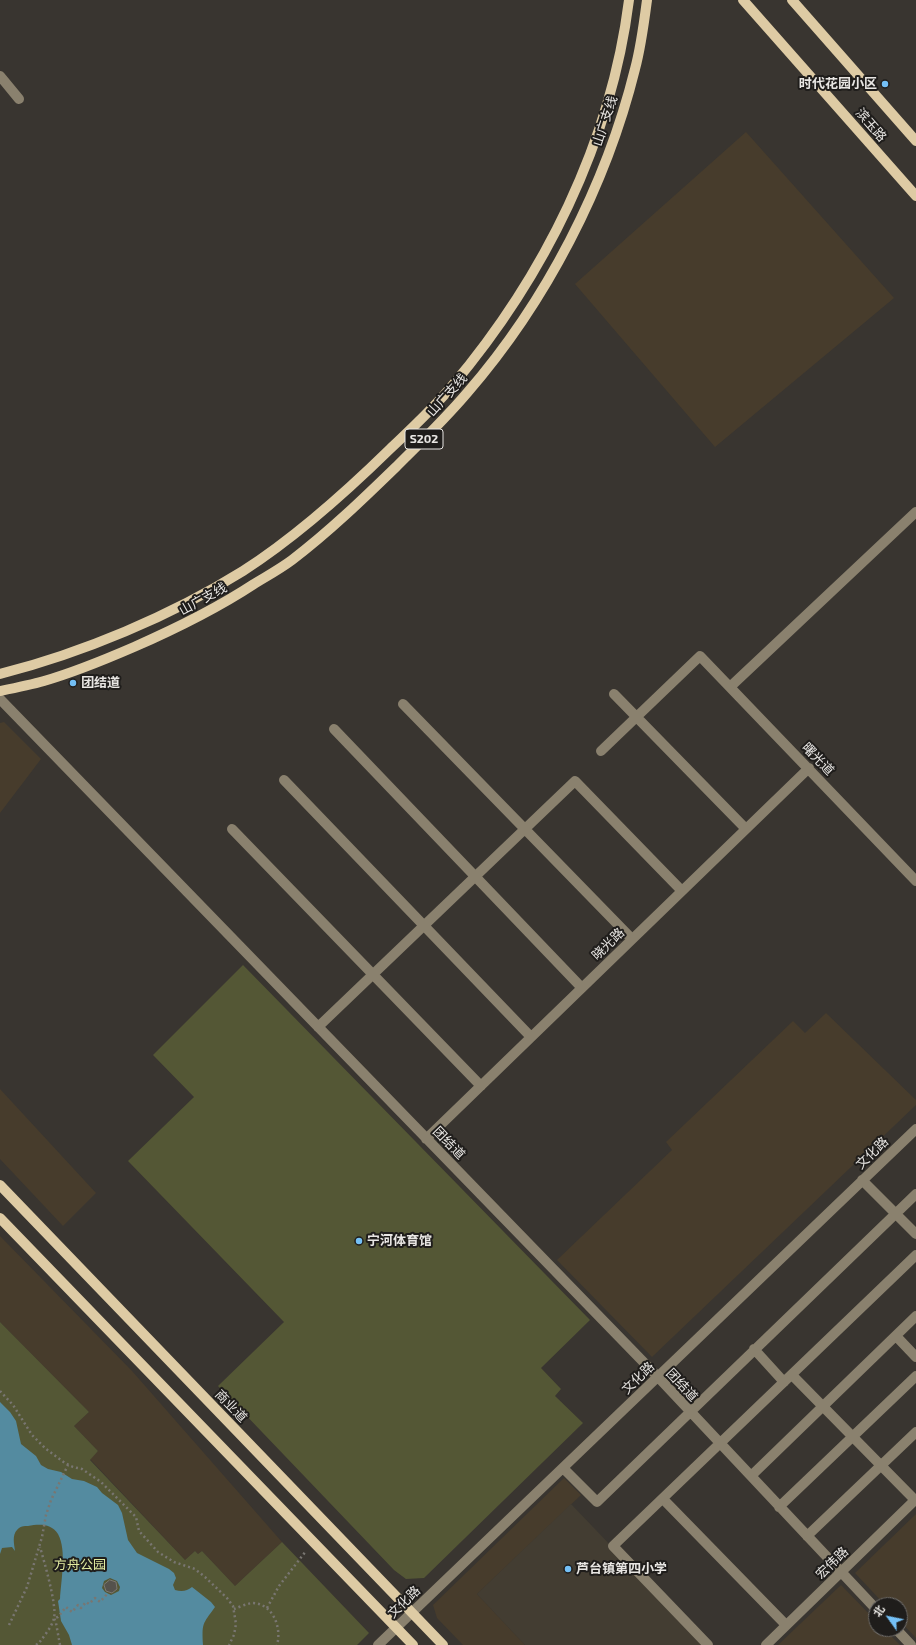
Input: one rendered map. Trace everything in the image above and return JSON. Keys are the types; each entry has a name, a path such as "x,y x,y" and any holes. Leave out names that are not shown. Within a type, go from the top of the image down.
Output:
{"main road":[{"name":"山广支线","path":"0,674 50,660 143,623 186,603 243,571 275,549 335,500 373,466 449,389 497,330 525,287 559,226 590,155 605,111 619,59 629,0"},
{"name":"山广支线","path":"0,691 45,681 98,663 195,618 244,591 291,560 342,518 431,433 468,393 504,346 539,295 571,238 597,184 613,142 636,67 647,0"},
{"name":"滨玉路","path":"743,0 916,196"},
{"name":"滨玉路","path":"792,0 916,141"},
{"name":"商业道","path":"0,1185 443,1645"},
{"path":"0,1218 413,1645"}],"street":[{"path":"0,76 19,99"},
{"path":"730,687 916,512"},
{"name":"曙光道","path":"637,717 700,656 916,881"},
{"path":"614,694 746,829"},
{"name":"团结道","path":"0,699 658,1377 868,1601"},
{"path":"403,704 632,939"},
{"path":"601,751 637,717"},
{"path":"334,728 582,988"},
{"name":"晓光路","path":"426,1138 808,768"},
{"path":"284,780 531,1037"},
{"path":"318,1028 575,781 682,891"},
{"path":"232,829 481,1086"},
{"name":"文化路","path":"378,1645 916,1129"},
{"path":"862,1180 916,1234"},
{"path":"563,1468 597,1502 689,1411 916,1194"},
{"path":"708,1645 613,1546 916,1255"},
{"path":"751,1476 916,1316"},
{"path":"896,1336 916,1358"},
{"path":"754,1350 784,1382"},
{"path":"792,1375 915,1500"},
{"path":"779,1507 916,1376"},
{"path":"807,1536 916,1432"},
{"path":"663,1499 786,1625"},
{"name":"宏伟路","path":"766,1645 915,1500"},
{"path":"904,1637 912,1645"}],"path":[{"path":"0,1391 13,1405 32,1435 52,1455 68,1465 82,1469 101,1482 136,1517 139,1531 158,1552 174,1562 195,1569 227,1598 233,1606 236,1624 234,1635 229,1645"},
{"path":"9,1625 27,1588 51,1500 68,1465"},
{"path":"267,1608 279,1586 314,1542"},
{"path":"39,1546 52,1594 54,1618 60,1645"},
{"path":"36,1645 39,1643 54,1618 60,1616 66,1607 72,1612 78,1605 81,1608 86,1602 89,1604 95,1598 100,1602 108,1593"},
{"path":"234,1609 251,1603 260,1604 267,1608 278,1626 278,1645"}],"shaded area":[{"path":"746,132 894,298 715,447 575,284"},
{"path":"4,722 41,759 0,813 0,723"},
{"path":"826,1013 916,1100 916,1105 652,1357 557,1260 672,1150 666,1142 793,1021 805,1033"},
{"path":"0,1089 96,1193 63,1226 0,1159"},
{"path":"0,1236 132,1371 282,1542 235,1586 202,1551 198,1554 195,1551 185,1560 90,1459 98,1451 74,1426 89,1412 0,1322"},
{"path":"564,1478 581,1495 477,1594 525,1645 463,1645 437,1618 433,1605"},
{"name":"芦台镇第四小学","path":"571,1504 706,1645 525,1645 477,1594"},
{"path":"916,1514 916,1638 908,1630 908,1597 878,1597 855,1573"},
{"path":"841,1585 868,1613 868,1637 892,1637 900,1645 778,1645"}],"green space":[{"name":"宁河体育馆","path":"243,965 590,1320 541,1368 561,1389 555,1396 583,1423 424,1578 406,1579 394,1570 218,1386 284,1322 128,1161 194,1097 153,1055"},
{"name":"方舟公园","path":"0,1322 89,1412 74,1426 98,1451 90,1460 185,1560 195,1551 198,1554 202,1551 235,1586 282,1542 369,1633 357,1645 0,1645"}],"water":[{"path":"0,1402 10,1412 16,1421 21,1444 36,1456 41,1465 48,1469 61,1472 72,1479 84,1481 97,1487 102,1493 118,1505 122,1513 128,1540 137,1553 174,1573 176,1578 173,1585 175,1590 184,1591 192,1587 211,1602 215,1607 204,1624 203,1645 72,1645 69,1635 61,1621 58,1601 60,1599 63,1557 61,1541 55,1530 44,1525 22,1526 14,1534 15,1551 12,1547 2,1548 0,1554","holes":["110,1578 117,1581 120,1587 119,1591 111,1595 105,1592 102,1588 104,1581"]}],"building":[{"path":"110,1580 116,1582 117,1589 112,1593 106,1591 104,1585"}],"place":[{"name":"时代花园小区","path":"885,84"},
{"name":"团结道","path":"73,683"},
{"name":"宁河体育馆","path":"359,1241"},
{"name":"芦台镇第四小学","path":"568,1569"}]}
